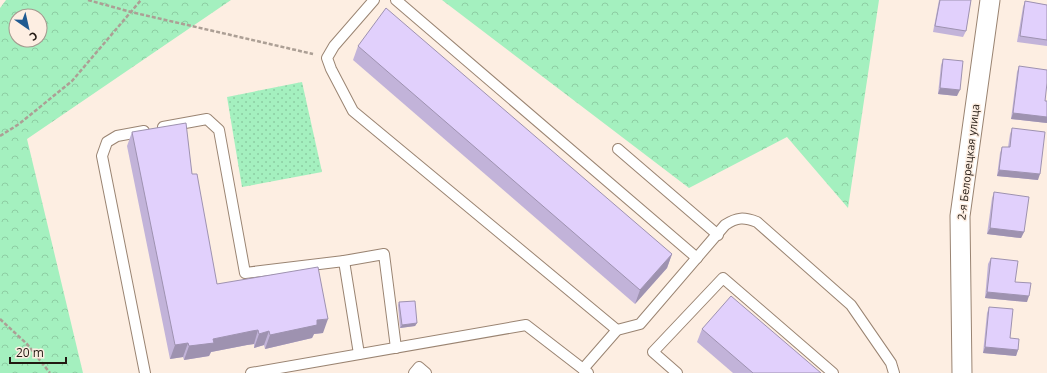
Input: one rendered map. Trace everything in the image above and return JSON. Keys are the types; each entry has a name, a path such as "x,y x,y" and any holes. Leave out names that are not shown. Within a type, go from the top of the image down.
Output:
{"street":[{"name":"2-я Белорецкая улица","path":"962,373 960,216 990,0"}],"lane":[{"path":"374,0 334,46 327,58 328,63 353,111 617,330"},
{"path":"396,0 697,258"},
{"path":"145,373 102,156 107,142 117,136 207,119 219,130 245,273 344,261 384,254 396,348"},
{"path":"618,149 718,235"},
{"path":"251,373 526,326 585,371 617,330 640,324 718,235 725,225 736,218 747,218 757,222 851,305 892,363 894,373"},
{"path":"344,261 359,354"},
{"path":"677,373 653,352 723,278 833,373"},
{"path":"414,373 419,367 426,373"}],"path":[{"path":"88,0 130,12 327,58"},
{"path":"0,136 20,124 72,81 141,0"},
{"path":"0,319 27,344 50,373"}],"green space":[{"path":"6,0 231,0 27,139 83,373 0,373 0,8"},
{"path":"442,0 879,0 848,208 787,137 689,188"},
{"path":"302,82 322,172 242,187 227,97"}],"building":[{"path":"940,0 971,0 966,31 935,26"},
{"path":"1025,1 1047,5 1047,40 1020,36"},
{"path":"386,8 672,254 640,290 358,46"},
{"path":"943,59 963,61 960,90 940,88"},
{"path":"1019,66 1047,70 1045,101 1047,101 1047,117 1013,113"},
{"path":"186,123 192,174 197,174 217,284 318,267 328,319 317,320 317,325 270,335 269,331 259,334 258,330 213,339 214,343 189,346 188,343 175,345 132,132"},
{"path":"1012,128 1045,132 1040,174 999,170 1002,147 1010,147"},
{"path":"994,192 1029,197 1024,232 990,228"},
{"path":"991,258 1018,261 1015,282 1031,283 1029,296 987,292"},
{"path":"731,296 821,373 753,373 702,329"},
{"path":"415,301 417,323 402,325 399,302"},
{"path":"989,307 1013,309 1010,338 1019,339 1018,350 985,347"}]}
